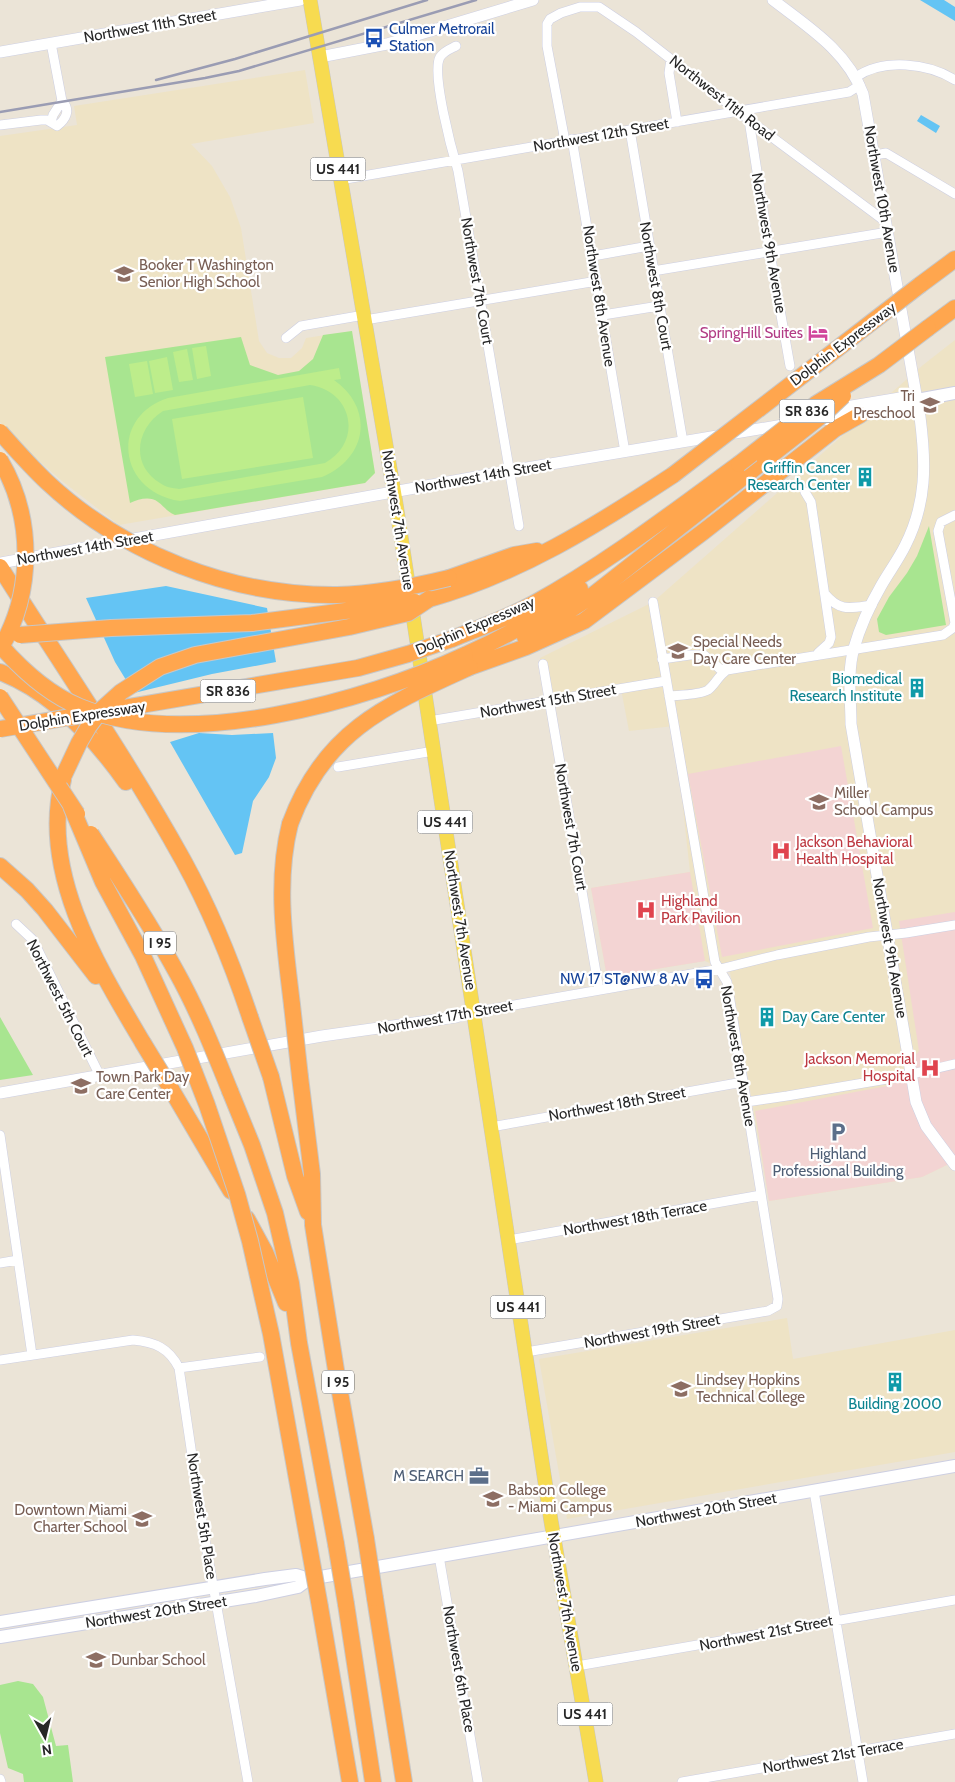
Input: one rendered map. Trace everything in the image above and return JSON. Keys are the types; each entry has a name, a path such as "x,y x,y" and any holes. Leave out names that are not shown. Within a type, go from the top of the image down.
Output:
{"highway":[{"name":"Dolphin Expressway","path":"451,585 514,555 549,550 599,523 673,475 955,259"},
{"name":"Dolphin Expressway","path":"0,729 358,668 452,639 532,605 654,527 816,404 879,364 955,308"},
{"path":"467,661 540,629 593,595 825,412 879,364"},
{"path":"0,645 27,673 46,688 80,707 114,717 172,723 207,723 248,719 319,705 392,685 467,661 526,647 584,621 703,532 835,429 860,415"},
{"path":"0,432 46,482 94,519 139,546 200,573 271,590 337,595 451,585"},
{"path":"0,460 9,477 20,510 26,561 19,603 10,632 0,649"},
{"path":"313,1226 312,1174 284,931 282,885 286,842 297,804 329,753 342,740 390,706 562,602 644,542 654,527"},
{"name":"I 95","path":"0,567 105,729 184,861 214,922 271,1076 295,1176 313,1226 334,1360 366,1539 404,1782"},
{"path":"299,1343 280,1286 265,1252 219,1168 117,1000 84,934 65,879 59,846 58,823 64,775 79,742 102,710 121,692 147,674 178,660 217,650 382,620 408,613 451,585"},
{"path":"0,638 111,628 252,623 397,605 430,599"},
{"path":"0,672 30,686 62,710 99,747 138,799 154,809"},
{"name":"I 95","path":"0,697 135,902 175,968 202,1024 252,1145 275,1213 290,1283 346,1604 373,1782"},
{"path":"71,806 103,882 143,956 181,1040 209,1112 237,1194 250,1241 271,1334 350,1782"},
{"path":"0,866 27,890 45,910 101,984 117,1000"}],"main road":[{"name":"Northwest 7th Avenue","path":"310,0 394,492 554,1536 596,1782"},
{"name":"Northwest 14th Street","path":"917,400 955,394"},
{"name":"Northwest 20th Street","path":"0,1622 296,1575 308,1579 955,1466"},
{"name":"Northwest 20th Street","path":"0,1637 298,1587 308,1579"}],"street":[{"name":"Northwest 11th Street","path":"0,52 300,0"},
{"path":"320,57 387,44 533,0"},
{"path":"773,0 830,44 858,81"},
{"name":"Northwest 11th Road","path":"550,19 561,13 580,8 599,7 636,32 887,227"},
{"name":"Northwest 8th Avenue","path":"550,19 547,24 546,39 593,256 625,452"},
{"path":"0,125 38,120 54,124 53,115 62,101 52,43"},
{"name":"Northwest 7th Court","path":"456,46 446,50 441,56 437,70 451,148 458,171 519,526"},
{"path":"671,59 669,73 677,122"},
{"name":"Northwest 12th Street","path":"340,180 849,92 869,70 908,65 933,69 955,80"},
{"name":"Northwest 10th Avenue","path":"858,81 866,107 917,400 925,471"},
{"name":"Northwest 9th Avenue","path":"749,120 790,366"},
{"name":"Northwest 8th Court","path":"630,130 683,442"},
{"path":"874,155 886,154 955,194"},
{"path":"653,271 770,252 887,227"},
{"path":"593,256 649,246"},
{"path":"286,338 301,326 480,301 597,281"},
{"path":"603,315 659,306"},
{"name":"Northwest 14th Street","path":"819,419 834,409 900,398 917,400"},
{"name":"Northwest 14th Street","path":"0,563 509,471 819,419 835,420 901,408 917,400"},
{"name":"Northwest 9th Avenue","path":"925,471 920,506 911,534 872,605 854,650 851,680 851,724 916,1102 926,1126 955,1165"},
{"path":"805,492 811,502 831,637 828,645 816,655"},
{"path":"662,659 704,655 720,669 727,670 943,635 953,628 955,623 938,531 941,522 955,514"},
{"path":"825,594 835,605 842,608 872,605"},
{"name":"Northwest 8th Avenue","path":"653,602 715,962 727,982 778,1299 777,1306"},
{"name":"Northwest 7th Court","path":"543,664 599,990"},
{"path":"669,696 706,691 727,670"},
{"name":"Northwest 15th Street","path":"429,721 666,682"},
{"path":"338,767 434,751"},
{"name":"Northwest 5th Court","path":"16,924 33,940 100,1076"},
{"name":"Northwest 17th Street","path":"0,1093 322,1036 446,1018 720,969 777,955 869,937 955,925"},
{"path":"746,1102 955,1064"},
{"name":"Northwest 18th Street","path":"491,1127 743,1082"},
{"path":"0,1135 32,1355"},
{"name":"Northwest 18th Terrace","path":"508,1240 761,1195"},
{"path":"0,1263 18,1260"},
{"name":"Northwest 19th Street","path":"526,1352 768,1312 777,1306"},
{"path":"0,1360 133,1340 152,1344 173,1356 179,1368 260,1357"},
{"name":"Northwest 5th Place","path":"179,1368 216,1602 248,1782"},
{"path":"814,1491 863,1782"},
{"name":"Northwest 6th Place","path":"440,1556 478,1782"},
{"name":"Northwest 21st Street","path":"577,1666 955,1600"},
{"name":"Northwest 21st Terrace","path":"682,1782 955,1734"}],"shaded area":[{"name":"Booker T Washington Senior High School","path":"305,70 314,123 191,144 212,166 230,197 241,228 259,341 267,353 279,358 291,358 302,348 306,338 352,331 375,473 365,483 119,525 62,481 18,443 0,422 0,136 77,125 74,106"},
{"name":"Miller School Campus","path":"955,340 955,1161 922,1177 769,1201 730,972 705,961 607,977 591,888 690,872 674,726 629,731 621,689 549,701 540,658 653,602 923,365"},
{"name":"Jackson Behavioral Health Hospital","path":"841,746 873,928 722,957 688,774"},
{"name":"Highland Park Pavilion","path":"690,872 705,961 607,977 591,888"},
{"name":"Jackson Memorial Hospital","path":"955,912 955,1161 922,1177 769,1201 755,1111 892,1085 919,1051 899,921"},
{"name":"Lindsey Hopkins Technical College","path":"787,1318 793,1359 955,1330 955,1452 567,1519 539,1359"}],"green space":[{"path":"352,331 375,473 365,483 175,515 152,499 141,499 130,503 105,357 241,337 250,365 278,375 299,371 313,359 323,335"},
{"path":"206,346 211,376 197,379 192,348"},
{"path":"187,349 193,380 179,382 173,352"},
{"path":"167,357 173,390 155,393 149,361"},
{"path":"147,361 153,394 135,397 129,364"},
{"path":"339,368 341,379 334,380 347,392 356,405 360,418 360,432 356,446 349,458 337,469 322,477 180,501 159,495 144,484 133,469 129,453 130,437 136,421 149,408 168,398","holes":["310,385 325,389 336,397 344,407 348,418 348,431 345,443 337,454 325,463 179,489 162,484 150,475 144,467 140,447 142,437 154,418 163,411"]},
{"path":"303,397 313,458 182,479 172,419"},
{"path":"929,526 946,625 886,635 879,632 877,619 889,597 917,556"},
{"path":"0,1017 33,1075 0,1080"},
{"path":"18,1681 33,1684 43,1697 56,1746 68,1745 73,1782 24,1782 23,1774 8,1768 0,1733 0,1685"}],"water":[{"path":"920,0 944,0 955,7 955,21"},
{"path":"921,115 940,126 936,133 917,121"},
{"path":"166,586 267,608 276,662 212,674 134,693 115,662 86,598"},
{"path":"199,733 232,735 273,733 276,758 269,777 253,801 242,853 235,855 170,742"}],"railway":[{"path":"156,80 235,59 427,0"},
{"path":"0,112 239,71 476,0"}],"place":[{"name":"Culmer Metrorail Station","path":"374,38"},
{"name":"Booker T Washington Senior High School","path":"124,274"},
{"name":"SpringHill Suites","path":"818,333"},
{"name":"Tri Preschool","path":"930,405"},
{"name":"Griffin Cancer Research Center","path":"865,477"},
{"name":"Special Needs Day Care Center","path":"678,651"},
{"name":"Biomedical Research Institute","path":"917,688"},
{"name":"Miller School Campus","path":"819,802"},
{"name":"Jackson Behavioral Health Hospital","path":"781,851"},
{"name":"Highland Park Pavilion","path":"646,910"},
{"name":"NW 17 ST@NW 8 AV","path":"704,979"},
{"name":"Day Care Center","path":"767,1017"},
{"name":"Jackson Memorial Hospital","path":"930,1068"},
{"name":"Town Park Day Care Center","path":"81,1086"},
{"name":"Highland Professional Building","path":"838,1132"},
{"name":"Building 2000","path":"895,1382"},
{"name":"Lindsey Hopkins Technical College","path":"681,1389"},
{"name":"M SEARCH","path":"479,1476"},
{"name":"Babson College - Miami Campus","path":"493,1499"},
{"name":"Downtown Miami Charter School","path":"142,1519"},
{"name":"Dunbar School","path":"96,1660"}]}
